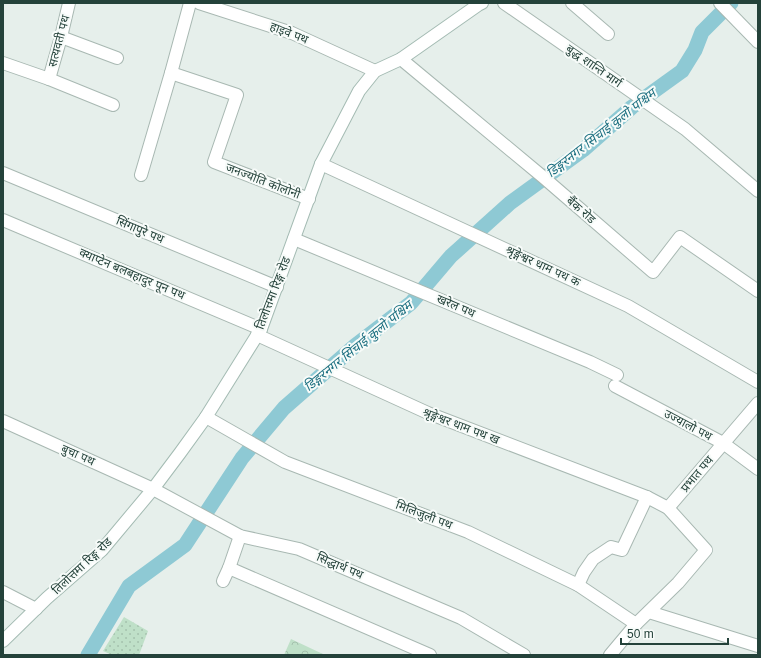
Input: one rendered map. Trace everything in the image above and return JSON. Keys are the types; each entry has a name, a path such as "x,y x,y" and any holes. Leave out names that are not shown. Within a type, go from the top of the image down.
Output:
{"street":[{"name":"सत्यवती पथ","path":"49,79 69,3"},
{"path":"141,175 190,3"},
{"name":"हाइवे पथ","path":"199,3 292,33 375,71"},
{"name":"बुद्ध शान्ति मार्ग","path":"504,3 684,129 758,191"},
{"path":"572,3 608,34"},
{"path":"720,3 758,42"},
{"name":"तिलोत्तमा रिङ्ग रोड","path":"3,641 36,609 102,550 153,489 206,417 259,332 277,287 321,164 359,91 375,71 401,59 479,4"},
{"path":"61,37 117,58"},
{"name":"बैंक रोड","path":"401,59 653,272 680,237 758,291"},
{"name":"सत्यवती पथ","path":"3,63 49,79 113,105"},
{"name":"जनज्योति कोलोनी","path":"171,73 237,95 214,162 309,199"},
{"name":"श्रृङ्गेश्वर धाम पथ क","path":"321,164 628,306 758,382"},
{"name":"सिंगापुरे पथ","path":"3,173 277,287"},
{"name":"क्याप्टेन बलबहादुर पून पथ","path":"3,220 259,332"},
{"name":"खरेल पथ","path":"294,239 590,362 616,381"},
{"name":"श्रृङ्गेश्वर धाम पथ ख","path":"259,332 329,368 428,413 647,497 668,508"},
{"name":"उज्यालो पथ","path":"616,381 723,443 758,469"},
{"name":"प्रभात पथ","path":"668,508 758,403"},
{"name":"मिलिजुली पथ","path":"206,417 285,462 468,532 578,585 636,624"},
{"name":"बुचा पथ","path":"3,421 153,489"},
{"name":"सिद्धार्थ पथ","path":"153,489 235,534 299,548 461,618 524,655"},
{"path":"578,585 584,572 593,559 611,547 622,550 647,497"},
{"path":"610,655 636,624 678,583 706,550 668,508"},
{"path":"223,581 229,568 235,534"},
{"path":"229,568 430,655"},
{"path":"3,592 36,609"},
{"path":"649,612 758,646"}],"green space":[{"path":"124,617 148,631 139,655 112,655 103,651"},
{"path":"291,639 325,655 284,655"}],"waterway":[{"name":"डिङ्गरनगर सिंचाई कुलो पश्चिम","path":"88,655 129,586 185,545 242,458 284,408 356,345 411,303 451,256 510,203 583,150 632,107 682,71 695,50 702,32 731,3"}]}
